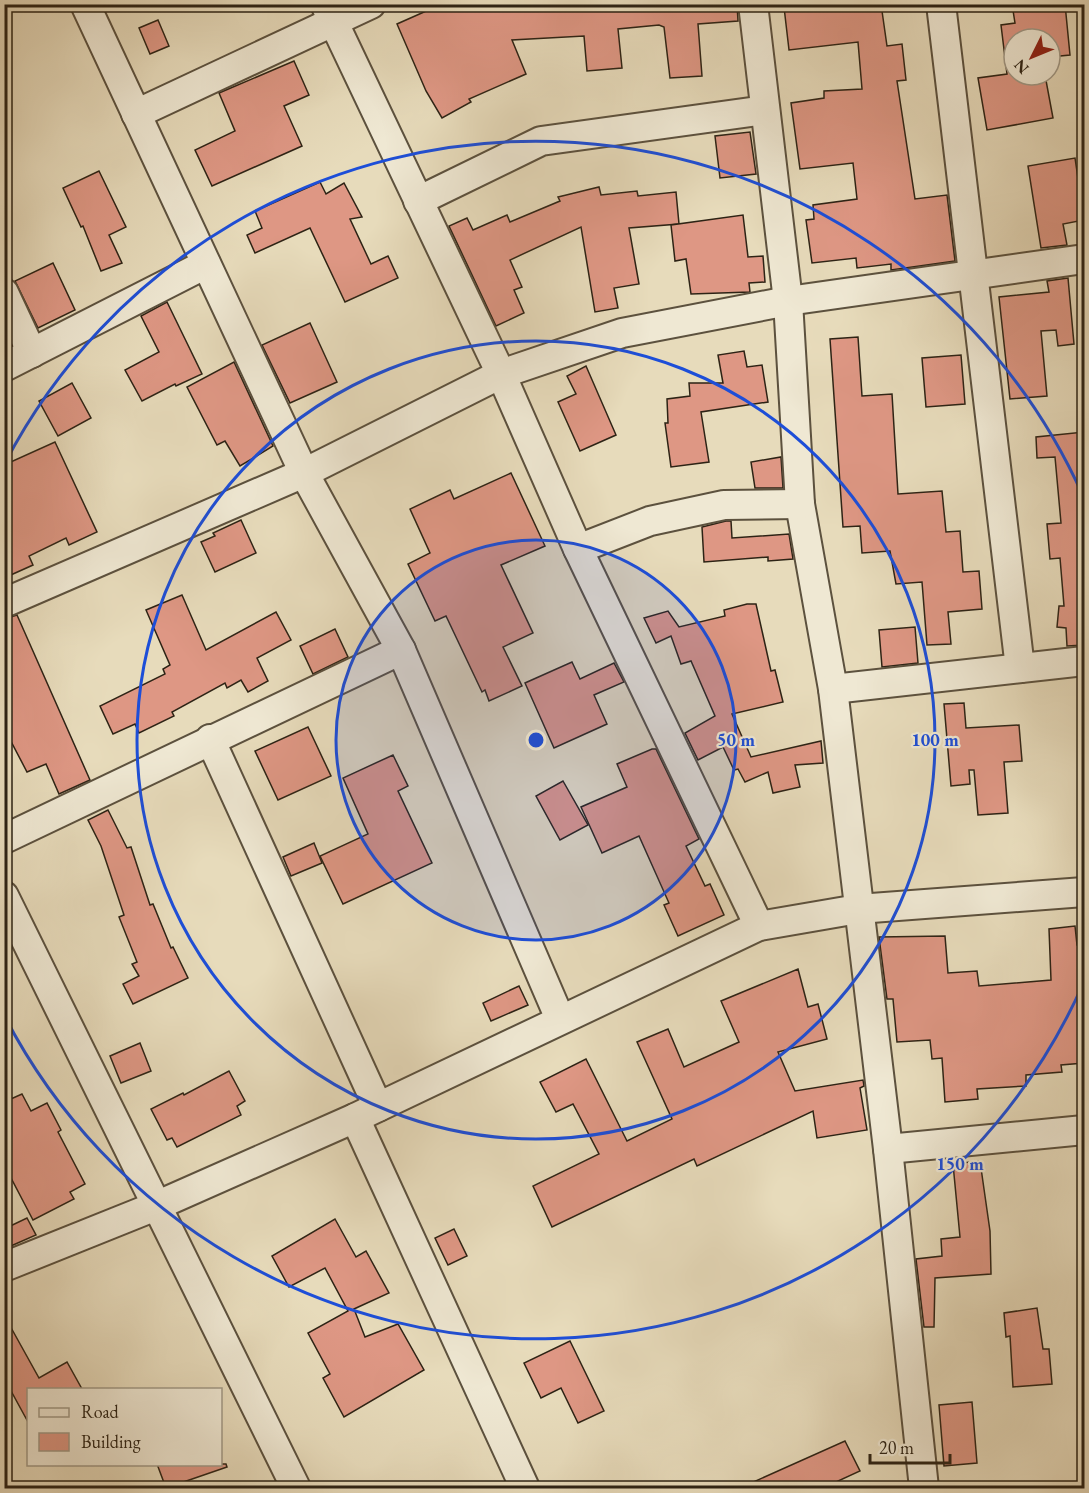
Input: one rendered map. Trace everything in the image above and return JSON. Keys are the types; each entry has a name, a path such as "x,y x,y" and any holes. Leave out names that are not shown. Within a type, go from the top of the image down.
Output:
{"street":[{"path":"85,4 304,472 401,650 560,1019"},
{"path":"136,114 329,13 371,4"},
{"path":"753,4 788,301 800,504 833,689 888,1149 924,1488"},
{"path":"941,4 1020,668"},
{"path":"329,13 501,374 578,549 759,926"},
{"path":"418,201 541,141 765,110"},
{"path":"4,603 304,472 501,374 622,333 788,301 1084,259"},
{"path":"4,367 206,264"},
{"path":"4,293 32,353"},
{"path":"578,549 650,521 724,505 800,504"},
{"path":"4,839 401,650"},
{"path":"833,689 1084,661"},
{"path":"210,739 525,1488"},
{"path":"4,1267 156,1206 367,1112 759,926 858,909 1084,892"},
{"path":"4,896 296,1488"},
{"path":"888,1149 1084,1130"}],"building":[{"path":"442,4 737,4 738,21 698,24 702,76 670,78 664,27 659,25 618,29 622,68 587,71 584,36 512,40 526,74 469,99 471,102 442,118 426,91 397,24"},
{"path":"834,4 835,10 881,4 887,46 902,44 906,80 897,81 915,199 947,195 955,261 891,270 891,264 857,268 856,258 812,263 806,220 814,219 813,205 857,199 853,163 800,169 791,103 824,98 824,91 862,89 858,42 789,50 784,7"},
{"path":"1012,4 1065,4 1070,55 1062,56 1062,27 1002,27 1002,33 1001,25 1015,23"},
{"path":"158,20 169,46 150,54 139,28"},
{"path":"294,61 309,95 284,106 302,146 212,186 195,150 235,131 219,93"},
{"path":"1002,75 1002,87 1047,87 1053,118 987,130 978,78"},
{"path":"750,132 756,174 720,178 715,136"},
{"path":"1075,158 1084,220 1063,224 1067,245 1041,248 1028,166"},
{"path":"99,171 126,227 109,235 122,263 101,271 83,226 81,227 63,188"},
{"path":"320,182 326,194 344,183 362,217 350,219 371,264 388,256 398,278 345,302 310,228 255,253 247,235 262,228 255,211"},
{"path":"599,187 601,195 637,191 638,196 676,192 679,224 629,228 639,284 614,288 618,308 595,312 581,227 510,260 522,287 514,290 524,313 496,326 449,226 467,218 473,230 507,215 510,222 560,201 558,197"},
{"path":"743,215 748,257 763,256 765,282 749,283 750,292 691,294 686,259 675,261 671,225"},
{"path":"53,263 75,310 38,328 15,281"},
{"path":"1068,278 1074,344 1058,346 1056,330 1041,331 1047,396 1010,399 999,297 1049,292 1047,281"},
{"path":"167,302 202,374 176,386 175,384 142,401 125,370 159,352 141,316"},
{"path":"310,323 337,382 290,403 262,345"},
{"path":"858,337 862,396 892,394 898,494 942,491 946,532 960,531 963,572 979,571 982,609 948,612 951,644 927,645 922,582 896,584 890,551 862,553 860,526 843,527 830,339"},
{"path":"744,351 747,367 762,365 768,402 701,412 709,462 671,467 665,423 668,423 667,399 690,396 689,383 723,383 718,355"},
{"path":"961,355 965,404 926,407 922,358"},
{"path":"234,362 273,446 240,466 225,441 217,445 187,387"},
{"path":"586,366 616,435 580,451 558,402 576,394 567,376"},
{"path":"72,383 91,418 58,436 39,401"},
{"path":"1084,432 1084,645 1067,646 1066,628 1057,627 1059,606 1064,606 1060,558 1050,559 1047,524 1061,523 1055,457 1037,458 1036,437"},
{"path":"55,442 97,532 69,545 66,538 29,556 33,565 4,578 4,465"},
{"path":"781,457 783,488 755,488 751,462"},
{"path":"511,473 545,546 501,565 533,633 503,647 522,686 489,701 485,690 482,692 446,616 435,621 408,564 430,553 410,509 450,490 454,499"},
{"path":"241,520 256,553 215,572 201,542 215,536 213,533"},
{"path":"731,521 732,538 789,534 793,559 768,561 768,557 704,562 702,527"},
{"path":"182,595 206,650 276,612 291,640 257,658 268,681 248,692 241,680 227,688 225,683 172,712 174,716 139,733 135,724 113,734 100,706 165,674 163,669 170,665 146,610"},
{"path":"756,604 771,671 775,670 783,702 732,714 751,757 821,741 823,763 795,765 800,787 773,793 768,772 745,782 738,769 734,770 723,747 698,760 685,733 715,716 691,661 681,664 671,636 656,643 644,618 668,611 679,627 725,616 724,610"},
{"path":"17,615 90,780 59,794 46,764 27,772 4,728 4,619"},
{"path":"915,627 918,663 882,667 879,630"},
{"path":"335,629 348,657 313,674 300,646"},
{"path":"572,662 580,679 614,663 624,682 594,695 607,724 554,748 525,683"},
{"path":"964,703 966,728 1019,725 1022,761 1004,762 1008,813 978,815 974,770 969,770 970,784 951,786 944,704"},
{"path":"308,727 331,776 278,800 255,751"},
{"path":"656,749 699,839 686,846 705,886 710,884 724,915 678,936 664,905 669,903 639,836 602,853 581,807 627,787 617,764"},
{"path":"393,755 408,786 398,791 432,863 343,904 320,856 368,834 343,778"},
{"path":"563,781 588,825 560,840 536,796"},
{"path":"108,810 127,848 131,847 150,905 153,904 171,948 173,947 188,978 133,1004 123,984 139,976 132,964 137,962 119,917 124,915 101,846 88,820"},
{"path":"314,843 322,863 291,876 283,857"},
{"path":"1075,926 1077,945 1081,945 1084,985 1084,1063 1061,1065 1062,1072 1026,1075 1026,1086 977,1089 978,1099 945,1102 942,1058 932,1059 930,1040 897,1042 893,999 887,999 879,937 945,936 948,973 977,971 979,986 1051,980 1049,929"},
{"path":"798,969 808,1007 818,1004 827,1039 778,1052 795,1091 863,1080 864,1086 860,1088 867,1130 817,1138 813,1111 697,1166 694,1159 552,1227 533,1186 599,1154 573,1104 556,1112 540,1082 586,1059 627,1141 672,1119 637,1042 668,1029 684,1067 739,1042 721,1001"},
{"path":"519,986 528,1005 491,1021 483,1003"},
{"path":"140,1043 151,1071 121,1083 110,1056"},
{"path":"229,1071 245,1101 237,1106 241,1115 177,1147 172,1138 167,1140 151,1109 183,1093 184,1095"},
{"path":"22,1094 31,1111 47,1103 61,1130 58,1132 85,1184 70,1192 74,1199 33,1220 11,1178 4,1181 4,1102"},
{"path":"980,1161 990,1231 991,1274 935,1278 934,1327 924,1327 916,1259 942,1256 941,1239 960,1237 953,1164"},
{"path":"27,1218 36,1235 4,1249 4,1229"},
{"path":"335,1219 356,1257 366,1251 389,1293 354,1309 365,1337 398,1324 424,1370 344,1417 323,1378 330,1374 308,1333 348,1311 325,1268 289,1287 272,1256"},
{"path":"454,1229 467,1256 448,1265 435,1238"},
{"path":"1037,1308 1043,1349 1049,1349 1052,1384 1013,1387 1010,1336 1006,1337 1004,1313"},
{"path":"4,1315 39,1378 67,1362 81,1388 27,1388 27,1420 4,1378"},
{"path":"570,1341 604,1411 578,1423 561,1388 541,1398 524,1363"},
{"path":"972,1402 977,1463 944,1466 939,1405"},
{"path":"845,1441 860,1471 823,1488 740,1488"},
{"path":"226,1464 227,1467 166,1488 158,1466 222,1466"}]}
